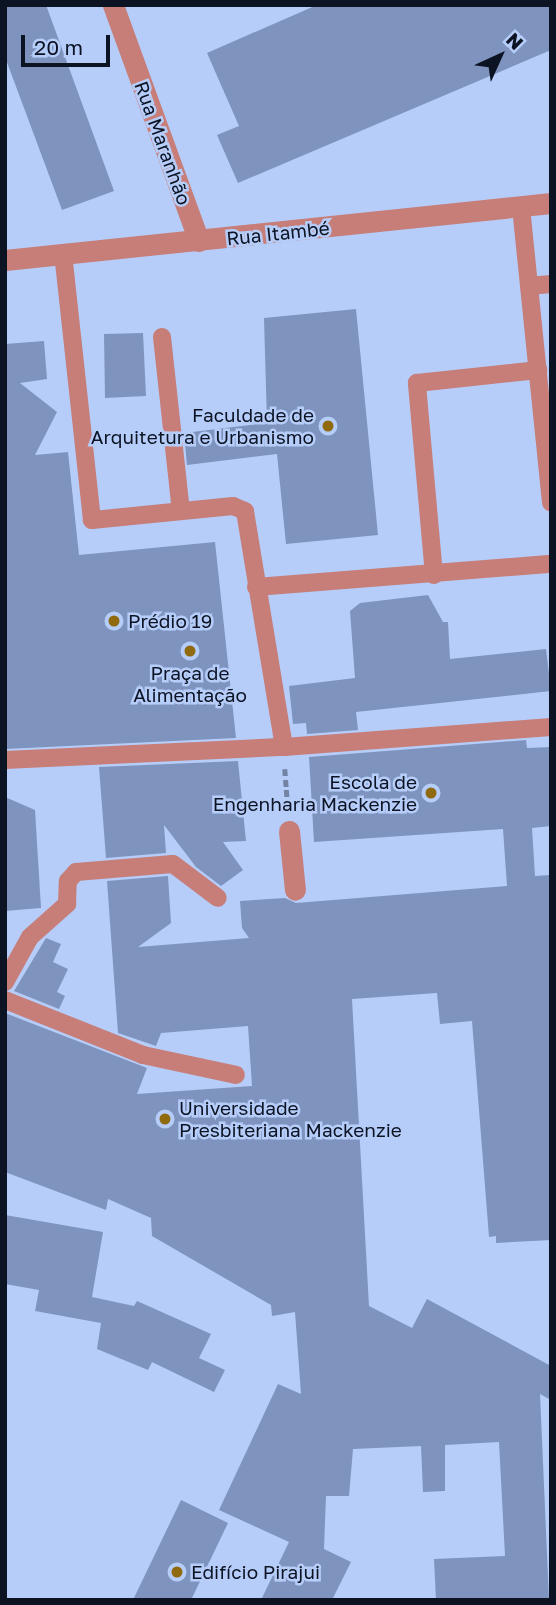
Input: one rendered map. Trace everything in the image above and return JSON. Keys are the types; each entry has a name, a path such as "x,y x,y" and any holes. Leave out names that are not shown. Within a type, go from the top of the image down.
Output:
{"street":[{"name":"Rua Maranhão","path":"113,5 199,241"},
{"name":"Rua Itambé","path":"5,260 551,203"},
{"path":"289,831 295,890"}],"lane":[{"path":"521,206 551,502"},
{"path":"63,254 92,520 233,506 245,512 284,747"},
{"path":"529,286 551,284"},
{"path":"162,337 181,511"},
{"path":"434,575 417,383 538,370"},
{"path":"256,587 551,564"},
{"path":"5,760 284,747 551,727"},
{"path":"5,982 30,937 67,904 68,881 76,872 173,864 218,898"},
{"path":"5,1000 143,1055 236,1075"}],"path":[{"path":"284,747 289,831"}],"building":[{"path":"5,5 46,5 114,191 62,210 5,57"},
{"path":"317,5 551,5 551,50 238,183 217,135 239,126 207,53"},
{"path":"356,309 378,535 286,544 277,454 187,465 184,433 267,423 264,318"},
{"path":"143,333 146,396 105,398 104,334"},
{"name":"Prédio 19","path":"44,341 47,379 20,383 57,412 35,455 68,452 79,555 215,542 236,738 5,749 5,344"},
{"path":"428,595 443,622 448,622 450,659 546,649 551,691 356,712 358,730 307,734 306,723 293,724 289,686 355,678 350,611 360,603"},
{"path":"526,740 527,748 551,747 551,826 532,828 535,876 551,875 551,1240 496,1243 496,1236 489,1237 472,1021 440,1024 437,993 352,999 369,1306 412,1328 427,1299 551,1366 551,1400 540,1394 549,1600 436,1600 434,1559 505,1556 499,1442 445,1445 445,1491 423,1492 421,1446 353,1449 349,1496 326,1496 324,1549 351,1562 332,1600 261,1600 289,1542 219,1510 278,1384 301,1394 295,1312 272,1316 271,1305 152,1236 151,1218 108,1199 106,1210 5,1172 5,1013 147,1068 137,1094 252,1086 248,1026 161,1033 156,1046 118,1033 107,881 168,876 171,923 138,947 249,938 242,928 240,901 285,898 296,903 507,886 503,829 314,842 309,757"},
{"path":"238,761 246,841 223,842 243,870 221,886 196,867 164,825 166,853 106,858 99,767"},
{"path":"5,797 35,810 41,908 5,911"},
{"path":"46,938 61,944 53,962 68,969 57,992 65,996 59,1009 14,991"},
{"path":"5,1215 103,1232 92,1297 134,1306 137,1301 211,1334 199,1358 225,1370 214,1392 152,1362 148,1370 97,1349 101,1323 35,1311 39,1290 5,1284"},
{"path":"181,1500 228,1523 191,1600 133,1600"}],"place":[{"name":"Faculdade de Arquitetura e Urbanismo","path":"328,426"},
{"name":"Prédio 19","path":"114,621"},
{"name":"Praça de Alimentação","path":"190,651"},
{"name":"Escola de Engenharia Mackenzie","path":"431,793"},
{"name":"Universidade Presbiteriana Mackenzie","path":"165,1119"},
{"name":"Edifício Pirajui","path":"177,1572"}]}
